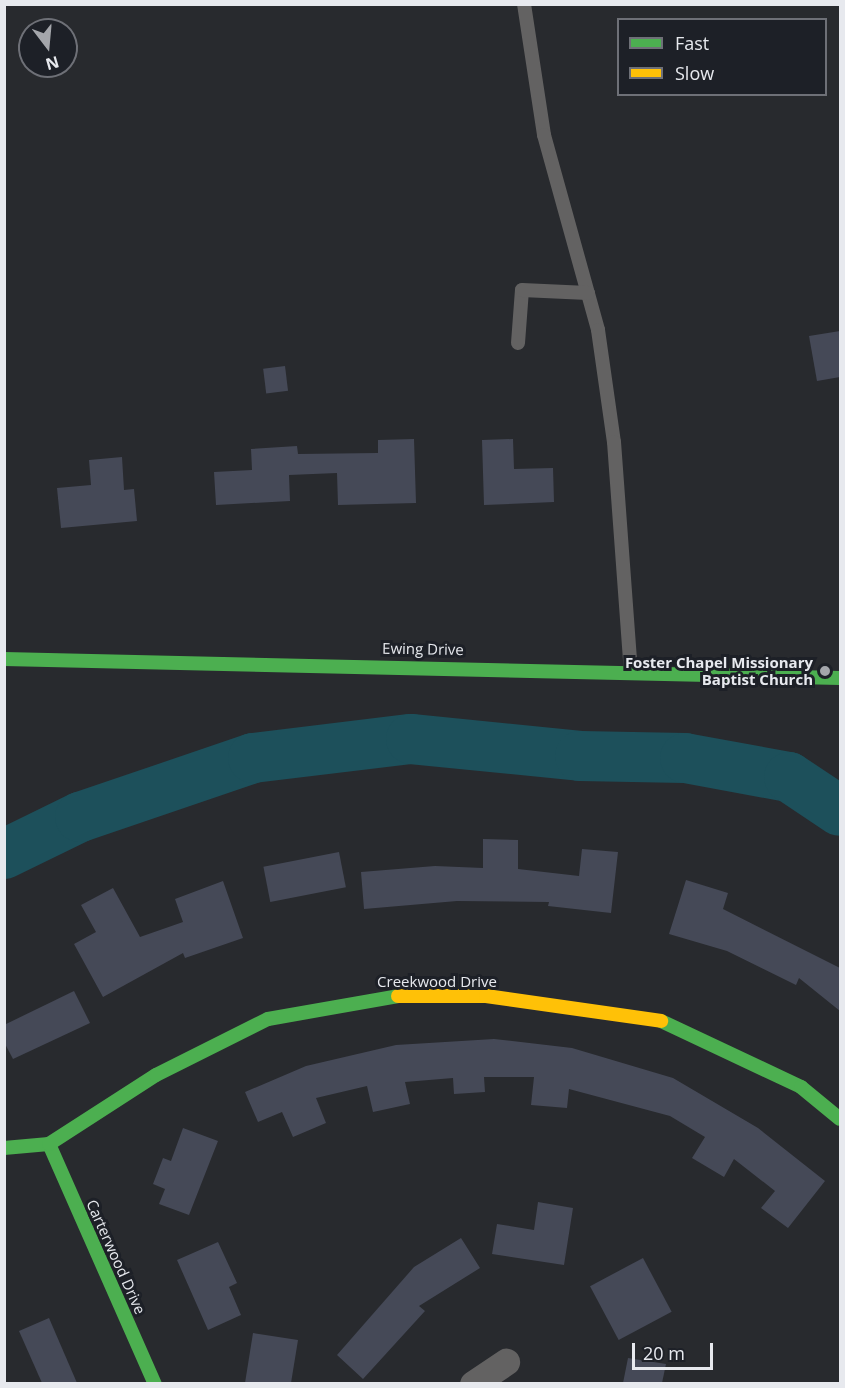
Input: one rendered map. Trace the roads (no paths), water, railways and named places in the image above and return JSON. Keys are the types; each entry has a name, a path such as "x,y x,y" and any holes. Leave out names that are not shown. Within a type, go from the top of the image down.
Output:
{"street":[{"name":"Ewing Drive","path":"4,659 631,671 840,678"},
{"name":"Creekwood Drive","path":"4,1148 49,1144 156,1075 268,1019 380,996 486,996 663,1021 801,1087 840,1119"},
{"name":"Carterwood Drive","path":"49,1144 155,1383"},
{"path":"473,1383 506,1362"}],"lane":[{"path":"524,4 544,135 598,330 614,442 631,671"},
{"path":"518,343 522,290 588,293"}],"waterway":[{"path":"4,854 80,817 253,758 411,739 580,756 685,758 789,777 840,811"}],"place":[{"name":"Foster Chapel Missionary Baptist Church","path":"825,671"}]}
